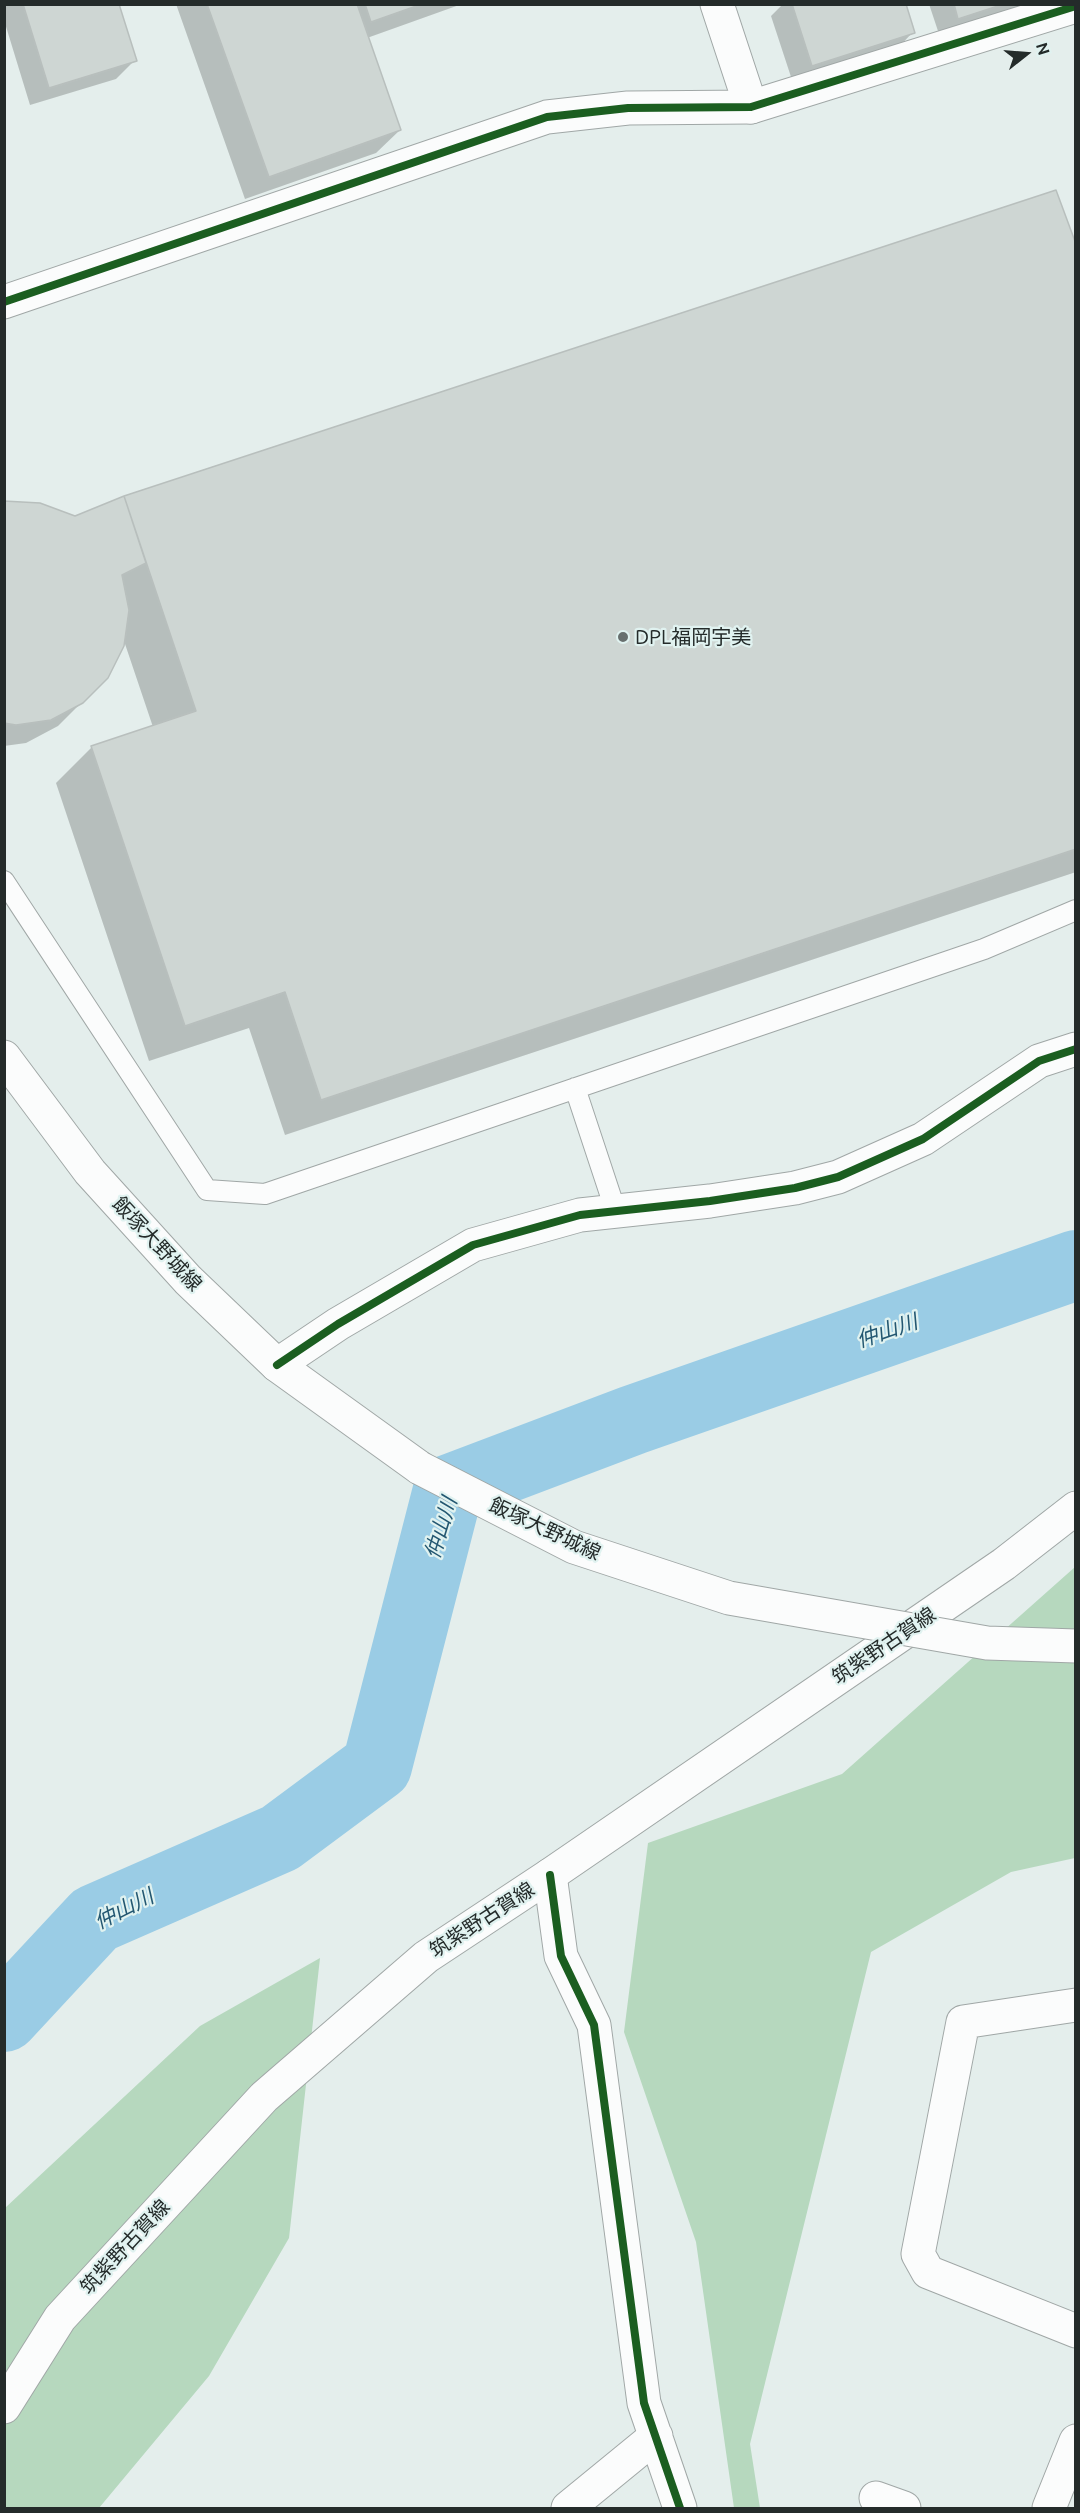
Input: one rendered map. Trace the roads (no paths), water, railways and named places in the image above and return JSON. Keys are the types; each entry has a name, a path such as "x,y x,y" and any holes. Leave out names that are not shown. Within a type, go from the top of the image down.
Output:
{"street":[{"path":"717,4 751,107"},
{"path":"4,302 548,117 628,108 751,107 1076,6"},
{"path":"277,1365 338,1323 473,1245 580,1215 795,1188 838,1177 923,1139 1039,1061 1076,1049"},
{"name":"飯塚大野城線","path":"4,1057 90,1172 188,1280 277,1365 420,1468 574,1546 729,1598 987,1643 1076,1646"},
{"name":"筑紫野古賀線","path":"4,2407 60,2318 264,2097 426,1957 550,1875 1004,1564 1076,1508"},
{"path":"550,1875 561,1956 594,2025 644,2403 680,2508"},
{"path":"1076,2005 963,2022 918,2254 928,2272 1076,2331"},
{"path":"568,2508 656,2436"},
{"path":"1049,2508 1076,2441"}],"lane":[{"path":"4,881 207,1190 264,1194 984,949 1076,910"},
{"path":"575,1088 616,1212"}],"waterway":[{"name":"仲山川","path":"4,2017 95,1919 280,1838 377,1766 448,1490 633,1420 1076,1265"}],"place":[{"name":"DPL福岡宇美","path":"623,637"}]}
